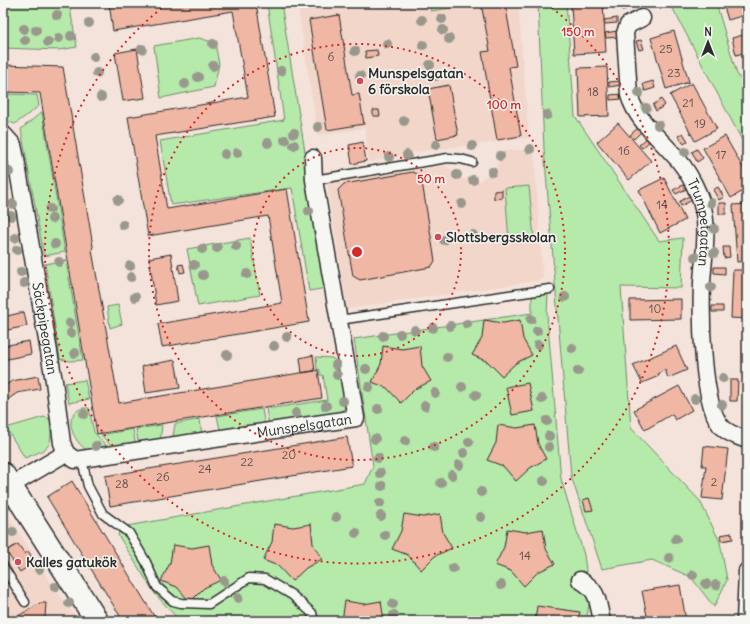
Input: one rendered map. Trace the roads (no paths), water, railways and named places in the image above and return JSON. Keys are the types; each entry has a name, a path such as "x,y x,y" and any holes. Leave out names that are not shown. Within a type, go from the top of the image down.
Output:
{"street":[{"name":"Trumpetgatan","path":"642,18 628,26 625,33 629,96 640,118 679,161 693,184 703,208 705,230 702,312 708,392 716,419 722,428 731,434 747,440"},
{"name":"Säckpipegatan","path":"3,134 13,145 54,380 62,443 66,453"},
{"name":"Munspelsgatan","path":"82,460 356,418 314,180 313,158"},
{"path":"82,460 75,460 66,453 5,483 97,621"},
{"path":"745,621 747,572"},
{"path":"580,580 591,586 596,594 602,621"}],"lane":[{"path":"314,180 448,158 472,162"},
{"path":"339,320 550,289"},
{"path":"82,460 88,486 103,514 129,533 146,562 156,587 173,601 181,603 209,604 249,578 265,579 292,595 312,613 314,621"},
{"path":"3,566 25,602"}],"place":[{"name":"Munspelsgatan 6 förskola","path":"360,81"},
{"name":"Slottsbergsskolan","path":"438,237"},
{"name":"Kalles gatukök","path":"18,562"}]}
